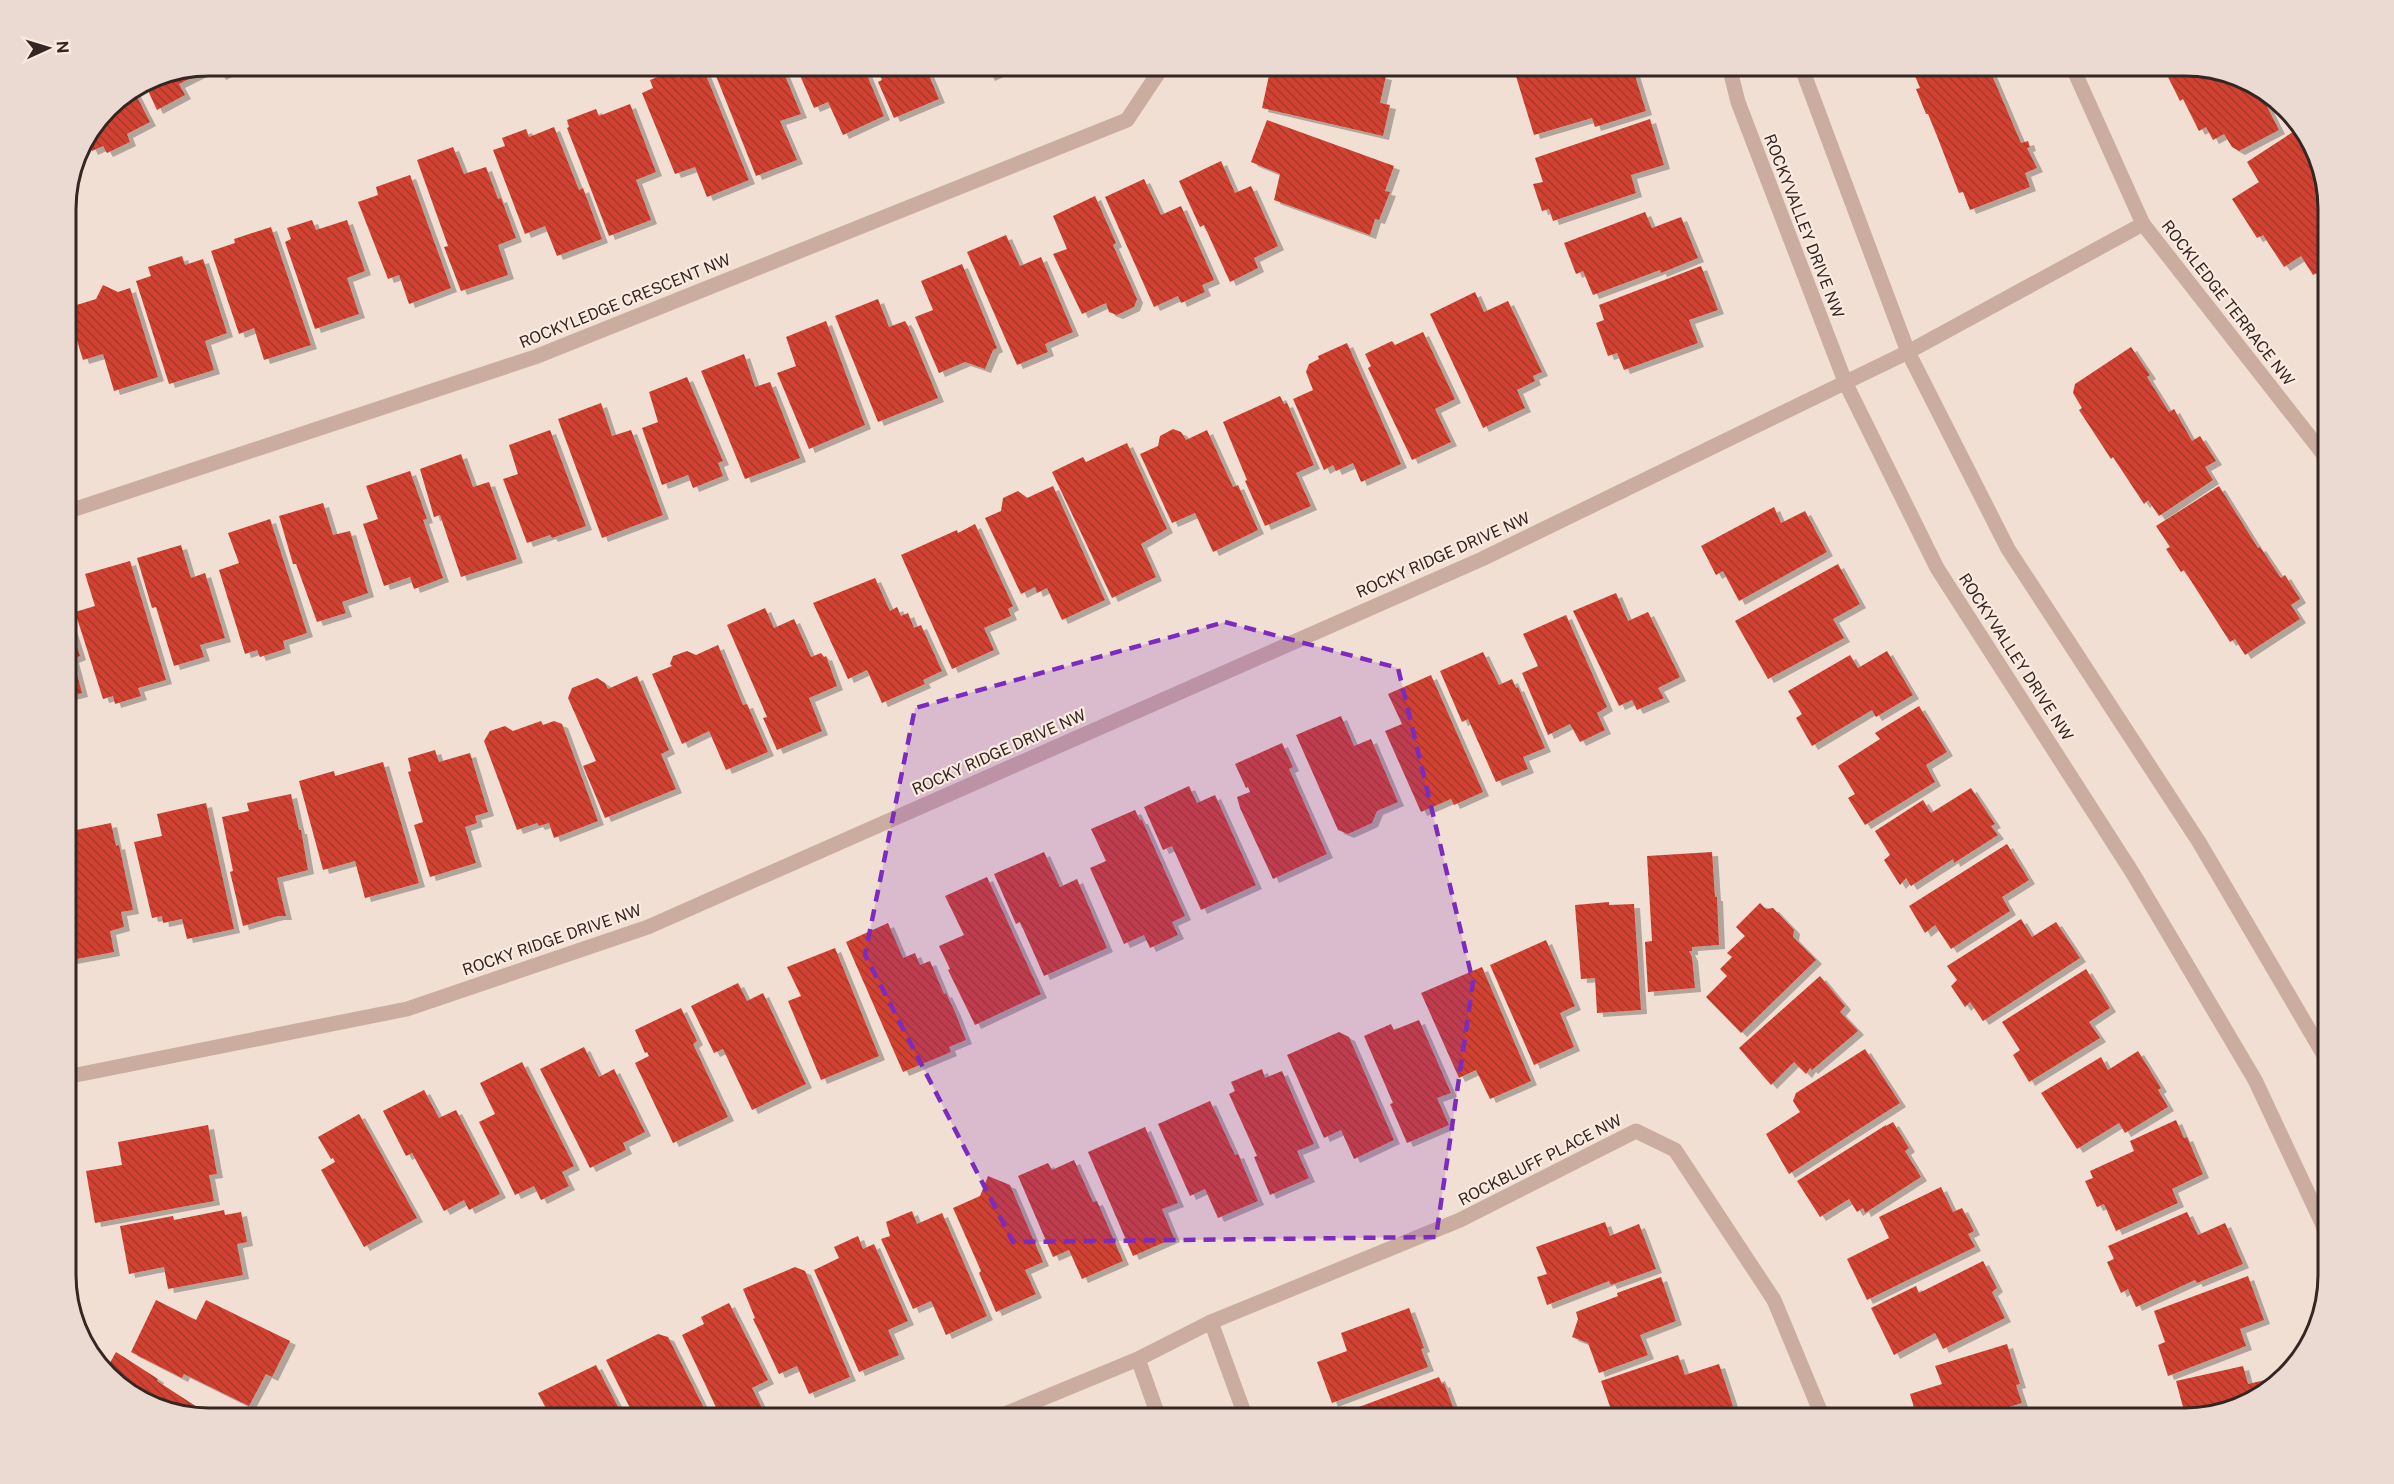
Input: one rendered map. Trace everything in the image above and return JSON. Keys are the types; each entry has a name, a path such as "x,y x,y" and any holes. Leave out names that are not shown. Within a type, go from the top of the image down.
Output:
{"street":[{"name":"ROCKYVALLEY DRIVE NW","path":"1732,76 1738,102 1846,384 1937,568 2132,872 2255,1080 2318,1214"},
{"path":"1805,76 1908,352 2007,549 2199,842 2318,1045"},
{"name":"ROCKLEDGE TERRACE NW","path":"2077,76 2143,224 2317,446"},
{"name":"ROCKYLEDGE CRESCENT NW","path":"77,508 535,357 1127,120 1156,77"},
{"name":"ROCKLEDGE TERRACE NW","path":"1908,352 2143,224"},
{"name":"ROCKY RIDGE DRIVE NW","path":"77,1075 407,1009 648,927 1482,559 1908,352"},
{"name":"ROCKBLUFF PLACE NW","path":"1019,1408 1138,1359 1212,1322 1460,1220 1636,1131 1675,1150 1774,1300 1818,1408"},
{"path":"1212,1322 1242,1408"},
{"path":"1138,1359 1155,1408"}],"highlighted area":[{"path":"1225,622 1398,668 1473,982 1436,1237 1013,1242 865,955 915,708"}],"building":[{"path":"1269,76 1386,76 1380,103 1390,105 1383,136 1262,108"},
{"path":"1516,76 1635,76 1646,111 1595,127 1592,118 1534,135"},
{"path":"1915,76 1992,76 2021,143 2028,141 2030,147 2027,148 2037,168 2025,173 2030,187 1970,210 1963,192 1959,193 1928,114 1926,114 1916,89 1920,88"},
{"path":"2168,76 2219,81 2251,94 2265,104 2279,130 2239,151 2232,147 2224,134 2213,140 2206,127 2199,131 2183,99 2180,101"},
{"path":"658,77 707,77 749,180 707,197 695,167 675,174 642,93 653,88 650,80"},
{"path":"716,77 785,77 801,114 780,121 797,160 756,176"},
{"path":"801,77 868,77 884,116 843,135 828,102 814,108"},
{"path":"881,77 930,77 939,99 894,118 878,82 882,80"},
{"path":"191,78 179,84 185,95 157,110 149,92 175,81"},
{"path":"138,98 150,122 127,134 130,142 107,153 103,146 92,151 99,136 110,122"},
{"path":"630,104 656,172 636,180 651,220 609,236 567,128 569,127 567,120 596,109 599,116"},
{"path":"1650,119 1664,165 1631,175 1636,193 1553,221 1549,209 1542,211 1533,184 1543,182 1535,158"},
{"path":"1267,120 1394,166 1385,191 1390,192 1379,220 1375,219 1370,235 1274,200 1280,174 1251,162"},
{"path":"554,127 579,190 583,188 602,239 557,256 545,226 525,234 493,150 505,146 502,138 526,129 529,137"},
{"path":"2292,132 2295,136 2304,151 2315,184 2317,273 2313,275 2301,256 2284,267 2263,235 2257,238 2232,199 2259,182 2247,162"},
{"path":"453,147 464,174 486,167 516,238 498,245 508,275 461,291 444,247 448,246 417,160"},
{"path":"1221,161 1235,193 1251,186 1278,246 1254,258 1258,268 1230,282 1204,225 1200,227 1179,181"},
{"path":"410,175 451,288 409,304 399,275 388,279 358,202 378,195 376,187"},
{"path":"1144,179 1161,215 1181,206 1214,280 1202,285 1205,292 1181,303 1178,296 1154,307 1105,197"},
{"path":"1095,196 1116,243 1113,245 1137,299 1134,307 1117,315 1109,312 1106,303 1082,314 1053,254 1067,249 1053,216"},
{"path":"1645,212 1652,228 1681,217 1698,258 1661,273 1660,270 1593,295 1583,271 1576,274 1564,243"},
{"path":"312,220 316,230 347,220 365,271 347,278 359,314 315,329 285,242 291,239 287,228"},
{"path":"271,227 311,345 264,360 254,328 239,334 211,251 235,243 234,239"},
{"path":"1006,235 1020,266 1041,257 1073,332 1045,344 1048,352 1017,365 967,252"},
{"path":"182,256 185,265 203,259 227,333 205,341 214,370 169,384 136,281 151,276 148,267"},
{"path":"962,264 997,348 993,350 985,369 965,362 939,373 915,317 933,310 921,281"},
{"path":"1701,266 1718,310 1689,320 1698,343 1624,370 1617,353 1608,356 1596,323 1604,320 1599,305"},
{"path":"103,285 118,292 130,288 158,377 114,391 103,354 83,360 77,340 77,305 96,299"},
{"path":"1475,292 1484,312 1508,301 1542,372 1533,376 1535,381 1517,390 1525,408 1483,428 1430,314"},
{"path":"878,299 889,327 905,321 938,398 878,422 835,316"},
{"path":"826,321 865,425 809,449 777,373 796,366 786,337"},
{"path":"1423,332 1455,399 1435,409 1451,442 1412,460 1368,368 1371,366 1365,354 1392,341 1395,345"},
{"path":"1347,343 1401,464 1361,482 1353,463 1336,471 1333,465 1324,470 1293,399 1313,390 1306,372 1309,364 1319,359 1318,356"},
{"path":"2131,347 2150,375 2147,377 2169,412 2174,409 2192,441 2200,436 2216,461 2205,467 2213,480 2159,516 2148,500 2144,504 2113,457 2111,459 2079,410 2082,408 2073,393 2075,384"},
{"path":"744,354 755,387 770,382 800,458 745,479 701,371"},
{"path":"687,377 723,461 718,463 723,476 693,488 688,475 662,485 642,428 658,422 649,392"},
{"path":"1280,396 1284,404 1287,403 1314,465 1296,473 1311,506 1265,526 1223,422"},
{"path":"601,403 612,436 631,430 663,515 602,538 558,419"},
{"path":"1173,429 1181,432 1186,440 1207,430 1233,487 1238,485 1258,530 1213,552 1195,513 1172,523 1140,454 1158,446 1160,436"},
{"path":"550,430 586,526 552,538 550,535 527,543 503,479 518,474 509,445"},
{"path":"1127,443 1167,529 1141,544 1156,577 1112,598 1052,472 1083,457 1086,462"},
{"path":"461,454 473,487 489,482 517,559 461,577 440,515 434,517 420,469"},
{"path":"410,471 427,519 423,520 443,578 414,589 410,577 384,586 363,524 378,519 366,486"},
{"path":"1053,486 1105,600 1062,620 1047,588 1037,593 1035,587 1021,594 985,518 1001,511 1003,498 1018,491 1027,498"},
{"path":"2219,486 2258,548 2260,547 2281,578 2285,575 2300,599 2291,605 2300,619 2245,655 2235,639 2230,642 2184,570 2181,572 2166,549 2170,547 2156,526"},
{"path":"323,503 333,535 350,531 368,593 342,602 346,613 317,622 296,564 293,564 279,516"},
{"path":"1774,507 1781,523 1805,511 1827,552 1739,601 1723,571 1716,575 1701,546"},
{"path":"270,519 307,633 283,641 285,649 260,657 257,650 245,654 219,570 239,563 228,533"},
{"path":"975,524 1013,606 1008,609 1011,616 984,628 994,650 952,669 901,555"},
{"path":"181,545 191,578 205,573 225,638 200,645 204,657 174,666 156,607 152,608 137,558"},
{"path":"130,561 166,680 138,688 141,696 115,704 113,696 103,699 77,618 77,611 95,606 85,574"},
{"path":"1838,564 1860,604 1833,619 1844,638 1768,679 1735,621"},
{"path":"875,578 890,611 897,607 901,616 908,613 914,628 921,625 942,671 923,680 925,684 882,703 867,670 848,679 813,603"},
{"path":"1616,593 1628,621 1648,612 1680,677 1658,688 1664,698 1637,710 1632,700 1619,706 1573,611"},
{"path":"765,608 774,628 794,619 811,657 821,653 824,657 826,656 837,686 809,698 822,731 777,750 763,718 767,717 727,625"},
{"path":"1566,615 1607,707 1597,713 1605,730 1580,742 1570,724 1548,735 1522,673 1538,666 1523,634"},
{"path":"718,645 743,705 747,704 768,752 726,770 709,731 682,744 652,674 672,666 670,664 673,656 687,651 696,655"},
{"path":"1887,651 1913,695 1876,717 1872,710 1812,746 1796,718 1802,714 1788,691 1850,655 1858,668"},
{"path":"1483,652 1499,685 1512,679 1516,688 1518,687 1545,748 1523,757 1528,769 1496,782 1468,719 1462,722 1440,671"},
{"path":"77,674 82,693 77,694"},
{"path":"1431,675 1483,792 1454,805 1451,799 1421,812 1385,731 1402,724 1388,694"},
{"path":"637,676 669,750 661,754 676,789 605,818 583,766 596,761 568,698 572,688 597,678 605,683 608,689"},
{"path":"1919,706 1947,752 1926,765 1935,782 1865,825 1848,798 1855,794 1838,766 1880,739 1875,733"},
{"path":"1341,716 1354,746 1371,739 1398,802 1377,811 1372,823 1348,834 1338,830 1296,735"},
{"path":"541,721 543,725 554,721 562,724 598,821 554,838 549,823 539,826 537,823 517,830 484,741 490,731 505,726 513,731"},
{"path":"1282,743 1293,767 1289,769 1327,854 1273,879 1240,808 1237,797 1250,792 1235,764"},
{"path":"435,750 439,762 470,753 488,812 475,816 477,823 465,827 476,863 430,877 414,825 423,822 408,772 411,771 408,758"},
{"path":"383,762 419,883 365,898 355,861 323,870 299,781 334,771 335,776"},
{"path":"1189,786 1197,803 1215,795 1256,885 1201,910 1172,846 1163,850 1144,807"},
{"path":"1971,788 1995,824 1991,826 1998,835 1954,863 1953,859 1911,886 1906,878 1900,885 1884,860 1890,855 1875,831 1923,800 1931,813"},
{"path":"291,794 299,830 301,830 308,870 277,878 286,916 278,916 243,926 230,872 233,871 222,817 249,811 247,803"},
{"path":"206,803 234,929 187,939 182,919 163,923 162,916 152,918 134,842 162,836 157,814"},
{"path":"1135,810 1142,820 1185,916 1172,922 1178,935 1150,948 1144,935 1124,944 1090,868 1106,861 1091,829"},
{"path":"111,823 116,846 119,845 133,910 121,912 124,927 110,931 114,952 77,959 77,830"},
{"path":"2007,844 2029,880 2002,897 2010,911 1951,949 1935,925 1925,933 1909,906"},
{"path":"1044,852 1060,887 1077,879 1107,948 1044,976 1020,922 1016,924 994,874"},
{"path":"1712,852 1719,945 1692,947 1692,951 1689,951 1692,957 1695,988 1648,992 1645,942 1652,941 1647,856"},
{"path":"987,877 1041,994 975,1025 939,946 964,935 945,896"},
{"path":"1609,902 1609,905 1634,904 1641,1010 1597,1013 1595,978 1581,979 1575,905"},
{"path":"1760,903 1766,909 1773,908 1794,930 1793,937 1816,960 1741,1033 1706,997 1727,976 1720,969 1732,957 1727,953 1745,936 1736,927"},
{"path":"2021,919 2032,937 2056,922 2080,958 1983,1021 1970,1002 1965,1007 1951,986 1957,980 1947,966"},
{"path":"888,923 903,958 915,953 920,965 930,961 966,1040 949,1047 951,1052 903,1072 846,942"},
{"path":"1546,940 1575,1006 1560,1013 1574,1047 1534,1065 1490,965"},
{"path":"835,948 879,1056 821,1080 788,1001 801,996 787,967"},
{"path":"1482,967 1531,1081 1490,1099 1476,1070 1459,1078 1421,993"},
{"path":"2086,969 2110,1008 2089,1022 2100,1038 2029,1082 2013,1055 2020,1050 2002,1022"},
{"path":"1820,976 1845,1006 1840,1012 1858,1031 1812,1070 1810,1068 1806,1074 1794,1062 1771,1085 1739,1048"},
{"path":"738,983 747,1001 763,993 806,1084 752,1110 723,1049 714,1053 691,1006"},
{"path":"681,1008 697,1041 693,1044 728,1117 673,1143 635,1063 649,1056 647,1052 645,1053 635,1030"},
{"path":"1419,1020 1451,1093 1437,1098 1449,1125 1407,1143 1390,1104 1393,1103 1364,1036 1391,1024 1394,1030"},
{"path":"1339,1032 1349,1037 1394,1140 1354,1159 1341,1130 1324,1138 1287,1055"},
{"path":"584,1047 599,1077 614,1069 645,1132 623,1143 626,1150 590,1168 540,1069"},
{"path":"1865,1049 1900,1103 1789,1174 1766,1134 1800,1112 1793,1101 1796,1093"},
{"path":"2138,1051 2161,1088 2158,1090 2168,1107 2125,1133 2119,1123 2077,1149 2041,1093 2101,1057 2108,1070"},
{"path":"522,1062 574,1166 562,1172 569,1186 541,1200 534,1186 515,1195 479,1122 495,1114 480,1083"},
{"path":"1262,1069 1265,1078 1282,1071 1314,1144 1297,1151 1309,1178 1270,1195 1254,1157 1257,1156 1229,1094 1235,1091 1231,1082"},
{"path":"424,1090 439,1118 456,1110 500,1194 469,1210 464,1200 444,1211 412,1153 406,1156 383,1111"},
{"path":"1210,1101 1235,1155 1238,1154 1258,1201 1218,1218 1205,1189 1190,1196 1158,1124"},
{"path":"359,1114 417,1218 364,1247 321,1170 335,1162 318,1137"},
{"path":"2176,1120 2184,1138 2187,1137 2203,1174 2172,1189 2178,1203 2116,1231 2104,1204 2097,1207 2085,1181 2093,1178 2090,1171 2134,1151 2130,1141"},
{"path":"1893,1122 1909,1148 1905,1151 1921,1177 1865,1213 1863,1208 1857,1212 1849,1199 1820,1217 1797,1181"},
{"path":"208,1125 217,1174 209,1175 214,1201 95,1223 86,1171 122,1165 118,1142"},
{"path":"1145,1127 1178,1203 1162,1209 1174,1238 1133,1256 1088,1152"},
{"path":"1074,1160 1093,1202 1097,1201 1123,1261 1082,1279 1069,1250 1053,1257 1018,1176 1048,1163 1052,1170"},
{"path":"988,1176 1010,1185 1043,1262 1025,1270 1036,1294 996,1312 979,1273 981,1271 953,1208 980,1196"},
{"path":"1941,1187 1953,1212 1962,1208 1974,1231 1968,1234 1975,1247 1867,1300 1847,1259 1889,1238 1879,1217"},
{"path":"224,1210 225,1215 241,1212 247,1242 237,1244 243,1275 168,1289 164,1267 129,1274 120,1226 173,1216 174,1220"},
{"path":"912,1211 917,1224 942,1213 987,1316 946,1335 931,1301 913,1309 881,1239 890,1236 886,1222"},
{"path":"2187,1212 2198,1235 2225,1223 2243,1264 2197,1283 2195,1280 2136,1307 2128,1289 2121,1293 2107,1262 2114,1259 2108,1246"},
{"path":"1605,1222 1610,1236 1639,1224 1656,1269 1611,1285 1609,1281 1547,1305 1537,1277 1547,1274 1536,1247"},
{"path":"858,1236 863,1249 874,1244 908,1321 888,1330 899,1355 859,1372 814,1270 839,1258 834,1247"},
{"path":"1983,1261 1997,1288 1992,1292 2005,1318 1943,1349 1935,1333 1894,1355 1871,1308 1916,1286 1919,1293"},
{"path":"795,1267 805,1271 850,1377 809,1394 797,1366 779,1374 753,1319 755,1318 743,1289"},
{"path":"2248,1276 2264,1320 2240,1329 2246,1346 2168,1376 2158,1345 2165,1342 2154,1311"},
{"path":"1661,1277 1676,1321 1640,1335 1648,1355 1599,1373 1588,1343 1572,1337 1578,1319 1576,1312 1618,1296 1617,1293"},
{"path":"156,1300 196,1320 206,1300 290,1341 272,1377 266,1374 249,1406 184,1374 182,1378 131,1352"},
{"path":"729,1303 768,1380 752,1388 762,1408 716,1408 682,1335 704,1324 701,1317"},
{"path":"1409,1308 1424,1348 1421,1349 1428,1367 1332,1403 1317,1362 1347,1351 1341,1333"},
{"path":"658,1334 668,1337 704,1408 630,1408 606,1360"},
{"path":"2007,1344 2020,1384 2016,1385 2022,1403 2006,1408 1914,1408 1910,1394 1942,1384 1935,1366"},
{"path":"116,1352 196,1406 175,1403 143,1390 110,1363"},
{"path":"1678,1355 1685,1375 1719,1364 1733,1406 1727,1408 1610,1408 1601,1381"},
{"path":"596,1365 619,1408 546,1408 538,1393"},
{"path":"2243,1366 2248,1384 2265,1380 2251,1390 2219,1403 2184,1408 2176,1381"},
{"path":"1439,1377 1442,1384 1444,1383 1453,1408 1356,1408"}]}
